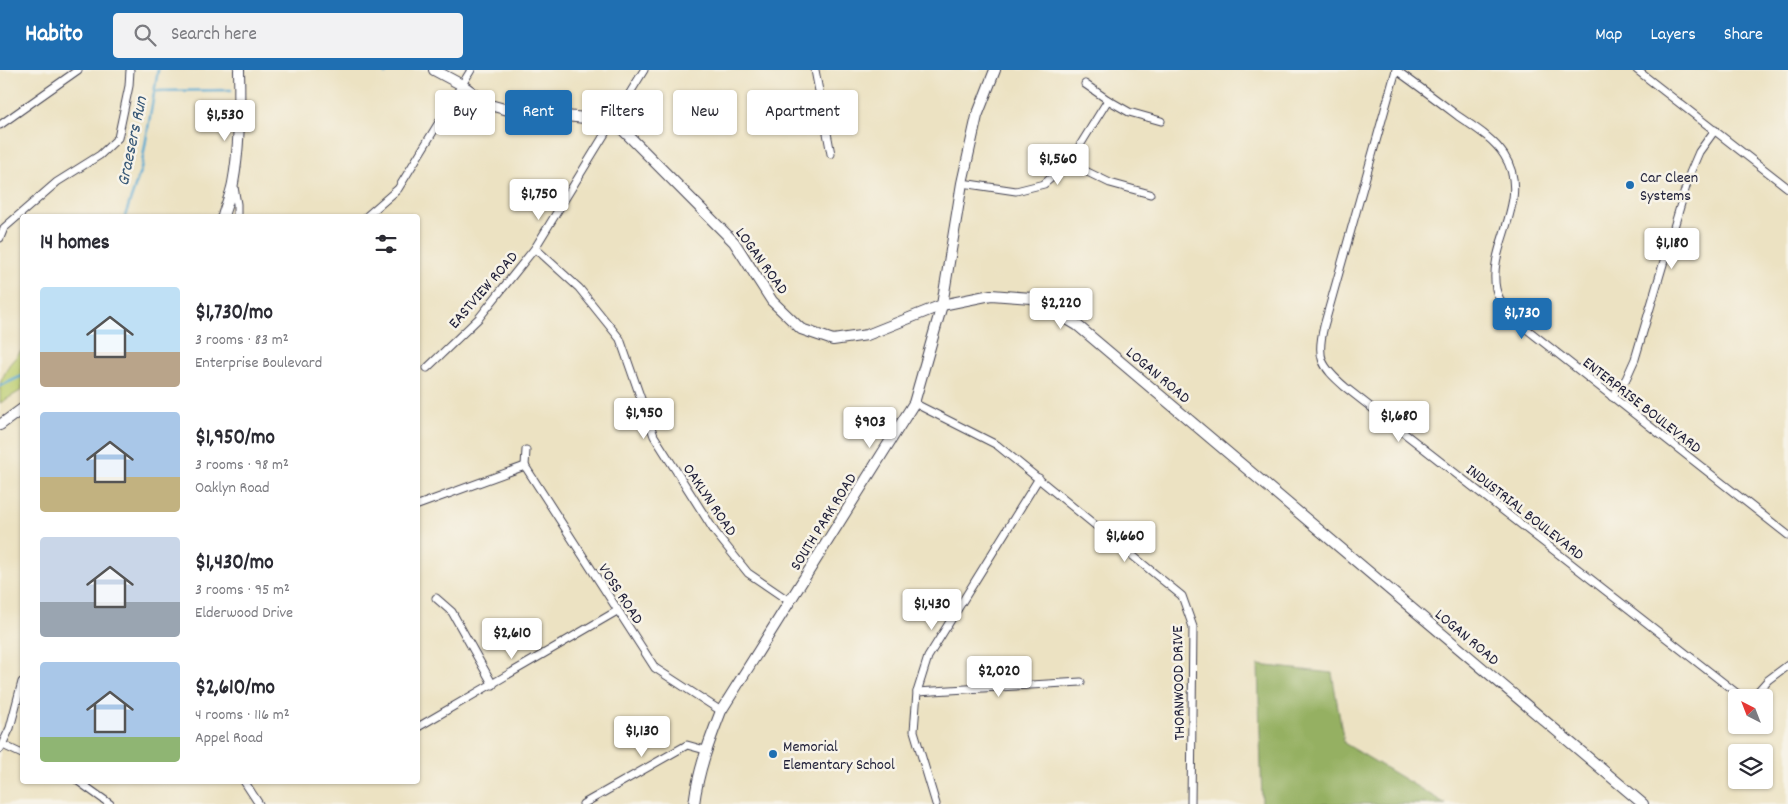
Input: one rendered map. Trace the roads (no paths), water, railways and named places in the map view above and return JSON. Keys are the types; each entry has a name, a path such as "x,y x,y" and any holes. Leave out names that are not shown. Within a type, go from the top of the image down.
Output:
{"street":[{"path":"0,124 78,70"},
{"path":"20,214 57,182 100,155 118,138 129,86 130,70"},
{"path":"224,214 233,184 237,157 240,70"},
{"path":"434,70 462,85 490,105 508,110 582,118"},
{"path":"369,214 398,189 471,70"},
{"name":"EASTVIEW ROAD","path":"632,90 644,70"},
{"path":"815,70 831,154"},
{"name":"SOUTH PARK ROAD","path":"694,804 696,785 705,750 721,711 914,403 942,305 962,182 977,116 995,70"},
{"name":"ENTERPRISE BOULEVARD","path":"1396,70 1496,145 1510,167 1514,183 1512,207 1495,272 1496,289 1510,316 1788,535"},
{"name":"INDUSTRIAL BOULEVARD","path":"1396,70 1324,326 1320,351 1323,363 1329,373 1345,387 1731,689"},
{"path":"1637,70 1788,188"},
{"path":"1085,84 1129,112 1161,121"},
{"path":"962,182 1016,191 1044,184 1069,163 1108,100"},
{"path":"1612,397 1626,379 1635,359 1690,173 1699,152 1714,130"},
{"name":"EASTVIEW ROAD","path":"427,368 479,318 535,248 605,135"},
{"name":"LOGAN ROAD","path":"628,135 734,242 772,301 801,329 833,340 867,335 942,305 991,295 1032,298 1077,325 1642,804"},
{"path":"1069,163 1110,183 1150,194"},
{"path":"233,184 237,214"},
{"path":"0,238 4,228 20,214"},
{"name":"OAKLYN ROAD","path":"535,248 578,288 620,339 654,436 715,532 748,574 789,601"},
{"name":"THORNWOOD DRIVE","path":"914,403 997,445 1182,596 1193,627 1191,804"},
{"path":"0,426 20,411"},
{"path":"420,504 525,466 526,450"},
{"name":"VOSS ROAD","path":"525,466 655,668 721,711"},
{"path":"936,804 914,731 917,692 928,657 1039,478"},
{"path":"436,598 452,612 493,685"},
{"path":"420,726 617,611"},
{"path":"1760,689 1768,680 1788,666"},
{"path":"917,692 1081,682"},
{"path":"20,690 10,728 1,747 20,753"},
{"path":"583,804 687,745 705,750"},
{"path":"82,784 110,804"},
{"path":"246,784 259,804"}],"waterway":[{"name":"Graesers Run","path":"126,214 141,169 158,70"},
{"path":"385,74 388,70"},
{"path":"155,91 231,90"},
{"name":"Graesers Run","path":"0,386 20,377"}],"place":[{"name":"Car Cleen Systems","path":"1630,185"},
{"name":"Memorial Elementary School","path":"773,754"}]}
